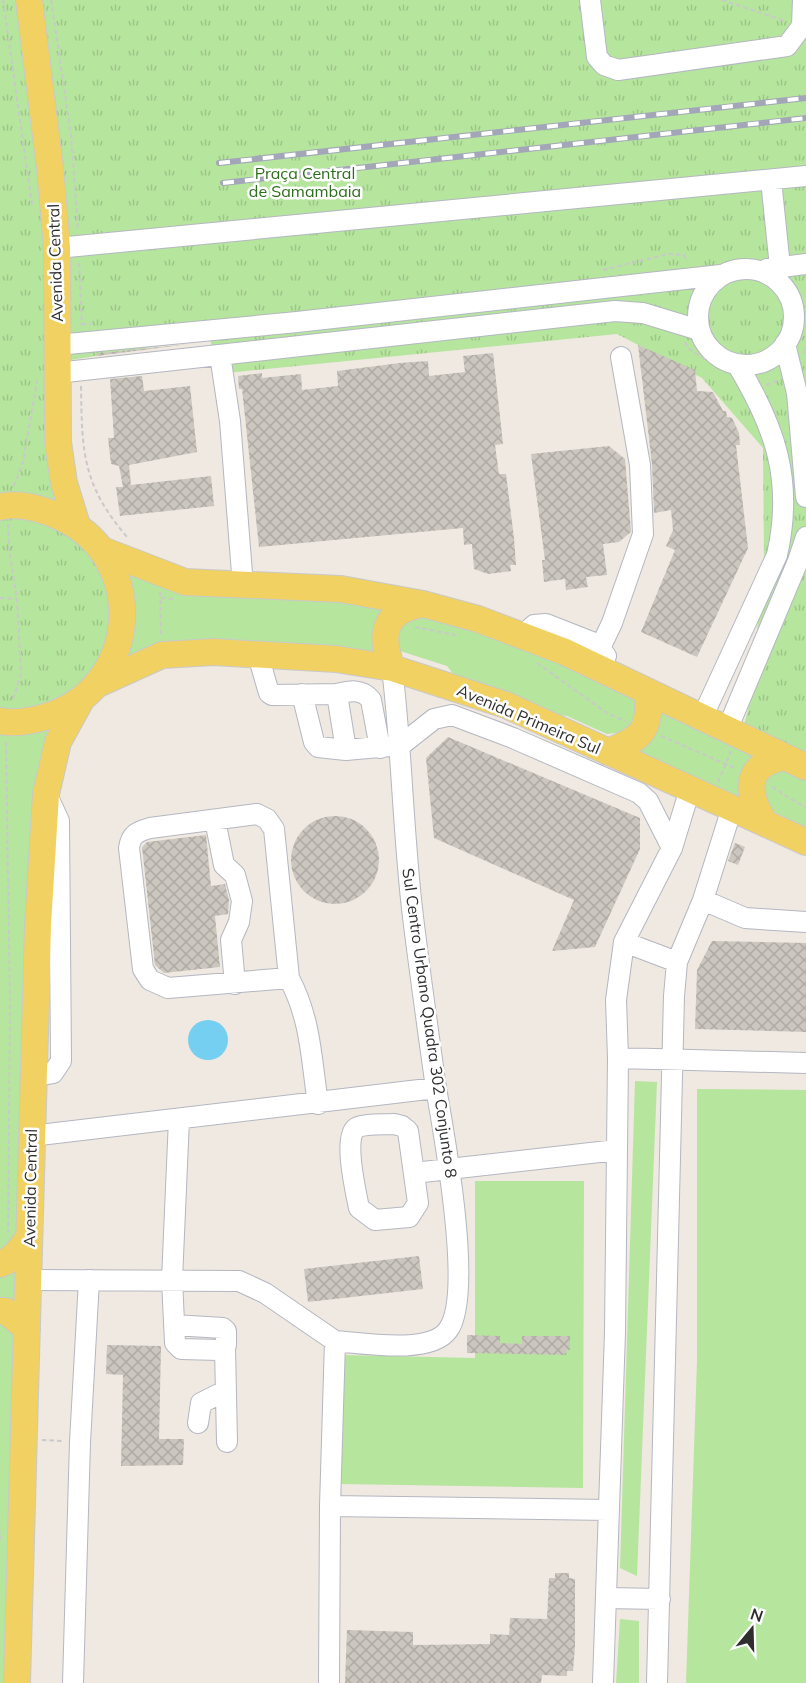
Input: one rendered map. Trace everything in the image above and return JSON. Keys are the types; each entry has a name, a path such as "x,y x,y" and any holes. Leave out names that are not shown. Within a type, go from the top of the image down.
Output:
{"main road":[{"name":"Avenida Central","path":"29,0 51,168 68,246 70,344 59,373 58,442 64,483 77,525"},
{"path":"4,506 44,509 77,525 102,550 160,586 185,582 341,589 423,603 478,619 624,680 795,762"},
{"name":"Avenida Central","path":"17,1683 31,1136 38,925 46,794 58,742 116,653 123,618 118,582 102,550"},
{"path":"392,668 384,641 390,621 406,607 423,603"},
{"name":"Avenida Primeira Sul","path":"3,721 32,721 50,716 90,692 162,655 214,652 336,658 392,668 491,700 806,842"},
{"path":"608,752 635,739 645,730 649,712 648,692"},
{"path":"766,824 752,802 751,785 754,776 765,763 795,762"},
{"path":"4,1263 29,1237"},
{"path":"0,1311 6,1311 27,1329"}],"street":[{"path":"590,0 597,57 604,65 618,70 787,46 802,26 803,0"},
{"path":"68,246 249,231 806,176"},
{"path":"771,180 780,267"},
{"path":"758,270 767,273 783,285 800,306 792,333 785,344 764,361 737,364 725,360 709,348 699,330 700,300 711,283 722,275 737,269 758,270 806,264"},
{"path":"70,344 297,322 722,275"},
{"path":"59,373 615,311 643,313 699,330"},
{"path":"785,344 796,393 806,497"},
{"path":"220,355 230,422 243,586"},
{"path":"600,648 612,623 643,534 640,465 621,357"},
{"path":"702,718 777,555 783,528 784,504 778,457 765,413 737,364"},
{"path":"727,730 806,537"},
{"path":"522,636 534,625 546,624 593,642 624,680"},
{"path":"258,655 270,694 337,694 352,691 367,695 371,700 380,748"},
{"name":"Sul Centro Urbano Quadra 302 Conjunto 8","path":"334,1341 426,1344 448,1330 457,1306 457,1236 450,1167 436,1088 413,915 401,745 392,668"},
{"path":"303,694 314,742 318,747 346,750 401,745 434,720 452,715 513,738 639,793 648,801 672,848"},
{"path":"337,694 346,750"},
{"path":"491,700 513,738"},
{"path":"639,793 665,777"},
{"path":"603,1683 617,1150 616,999 624,942 672,848 690,789"},
{"path":"657,1683 672,1060 677,962 703,900 732,808"},
{"path":"289,978 168,988 150,980 143,969 129,848 130,840 136,832 150,828 257,814 267,819 274,829 289,978 302,1004 307,1024 318,1104"},
{"path":"215,820 224,866 236,875 242,901 239,922 231,940 235,984"},
{"path":"703,900 744,918 806,922"},
{"path":"624,942 677,962"},
{"path":"618,1059 806,1063"},
{"path":"31,1136 318,1104 436,1088"},
{"path":"179,1119 172,1280 175,1343 181,1349 225,1348 227,1442"},
{"path":"402,1126 408,1131 414,1173 417,1203 410,1217 375,1220 366,1215 359,1208 356,1196 349,1141 353,1130 358,1127 402,1126"},
{"path":"414,1173 450,1167 617,1150"},
{"path":"28,1280 239,1281 252,1285 334,1341 329,1683"},
{"path":"73,1683 80,1442 88,1280"},
{"path":"198,1423 201,1402 225,1391"},
{"path":"330,1506 609,1510"},
{"path":"606,1598 660,1599"}],"path":[{"path":"3,0 33,207"},
{"path":"51,0 71,135 68,246 70,344"},
{"path":"722,0 802,26"},
{"path":"4,1263 10,1005 3,721 21,674 17,599 4,506 23,462 36,397 59,373"},
{"path":"59,373 84,463 97,496 135,544"},
{"path":"160,586 180,600"},
{"path":"160,586 162,655"},
{"path":"0,598 17,599"},
{"path":"390,621 471,638"},
{"path":"534,661 607,712 754,776 806,808"},
{"path":"0,1529 0,1540"}],"green space":[{"path":"0,0 24,0 34,72 63,504 36,495 0,493"},
{"name":"Praça Central de Samambaia","path":"32,0 806,0 806,752 744,725 750,702 764,559 763,448 702,378 617,334 217,374 210,338 64,361"},
{"path":"17,517 49,524 77,540 99,565 111,594 113,627 104,658 59,704 0,713 0,520"},
{"path":"123,569 398,603 385,656 174,643 148,647 120,659"},
{"path":"411,614 478,625 632,697 639,707 638,717 624,732 607,734 567,716 545,714 457,679 447,666 397,650 393,619"},
{"path":"654,701 770,755 745,807 629,754"},
{"path":"58,721 18,1189 16,1241 0,1259 0,731"},
{"path":"771,763 806,774 806,827 774,812 760,795"},
{"path":"635,1081 657,1082 637,1576 620,1568"},
{"path":"697,1089 806,1090 806,1683 686,1683 697,1361"},
{"path":"475,1181 584,1181 583,1488 341,1484 343,1355 475,1358"},
{"path":"22,1262 21,1315 0,1303 0,1272"},
{"path":"0,1318 11,1328 13,1335 12,1683 0,1683"},
{"path":"620,1619 639,1621 639,1683 616,1683"}],"water":[{"path":"208,1020 222,1026 228,1040 222,1054 208,1060 194,1054 188,1040 194,1026"}],"building":[{"path":"189,344 97,356 97,353"},
{"path":"638,345 695,370 697,391 713,392 723,411 726,411 727,417 732,418 739,433 740,445 736,445 748,548 697,657 641,632 675,550 666,546 673,530 671,510 654,513 652,464"},
{"path":"493,353 503,444 495,445 499,474 506,474 514,538 516,565 510,565 511,571 488,574 474,569 472,544 464,545 463,528 259,547 242,389 239,389 238,376 262,373 262,378 301,374 302,390 338,386 337,371 400,363 428,361 429,376 465,372 463,356"},
{"path":"142,376 144,391 190,386 197,452 129,465 131,485 211,476 214,506 120,516 116,487 123,487 119,466 111,464 108,438 114,438 110,379"},
{"path":"609,446 625,459 631,532 619,542 603,544 607,575 586,577 588,587 566,590 565,579 544,582 542,560 545,560 531,454"},
{"path":"448,737 640,818 640,849 595,947 552,951 574,900 434,838 426,758"},
{"path":"335,816 352,819 366,829 376,843 379,860 376,877 366,891 352,901 335,904 318,901 304,891 294,877 291,860 294,843 304,829 318,819"},
{"path":"206,835 211,886 225,884 229,900 228,914 215,916 220,967 164,973 155,965 142,847 147,842"},
{"path":"735,843 745,847 738,865 728,861"},
{"path":"712,941 806,943 806,1032 695,1029 697,970"},
{"path":"419,1256 423,1289 308,1302 304,1269"},
{"path":"467,1335 500,1336 500,1343 522,1344 522,1336 570,1336 570,1350 567,1350 566,1355 467,1353"},
{"path":"107,1345 161,1346 159,1439 184,1439 183,1465 121,1466 123,1375 106,1374"},
{"path":"555,1573 569,1573 569,1578 575,1579 573,1671 567,1671 567,1676 542,1675 541,1683 345,1683 347,1630 413,1632 413,1645 490,1644 490,1634 509,1635 510,1618 547,1619 549,1578 555,1578"}],"railway":[{"path":"219,163 806,98"},
{"path":"223,183 806,118"}]}
